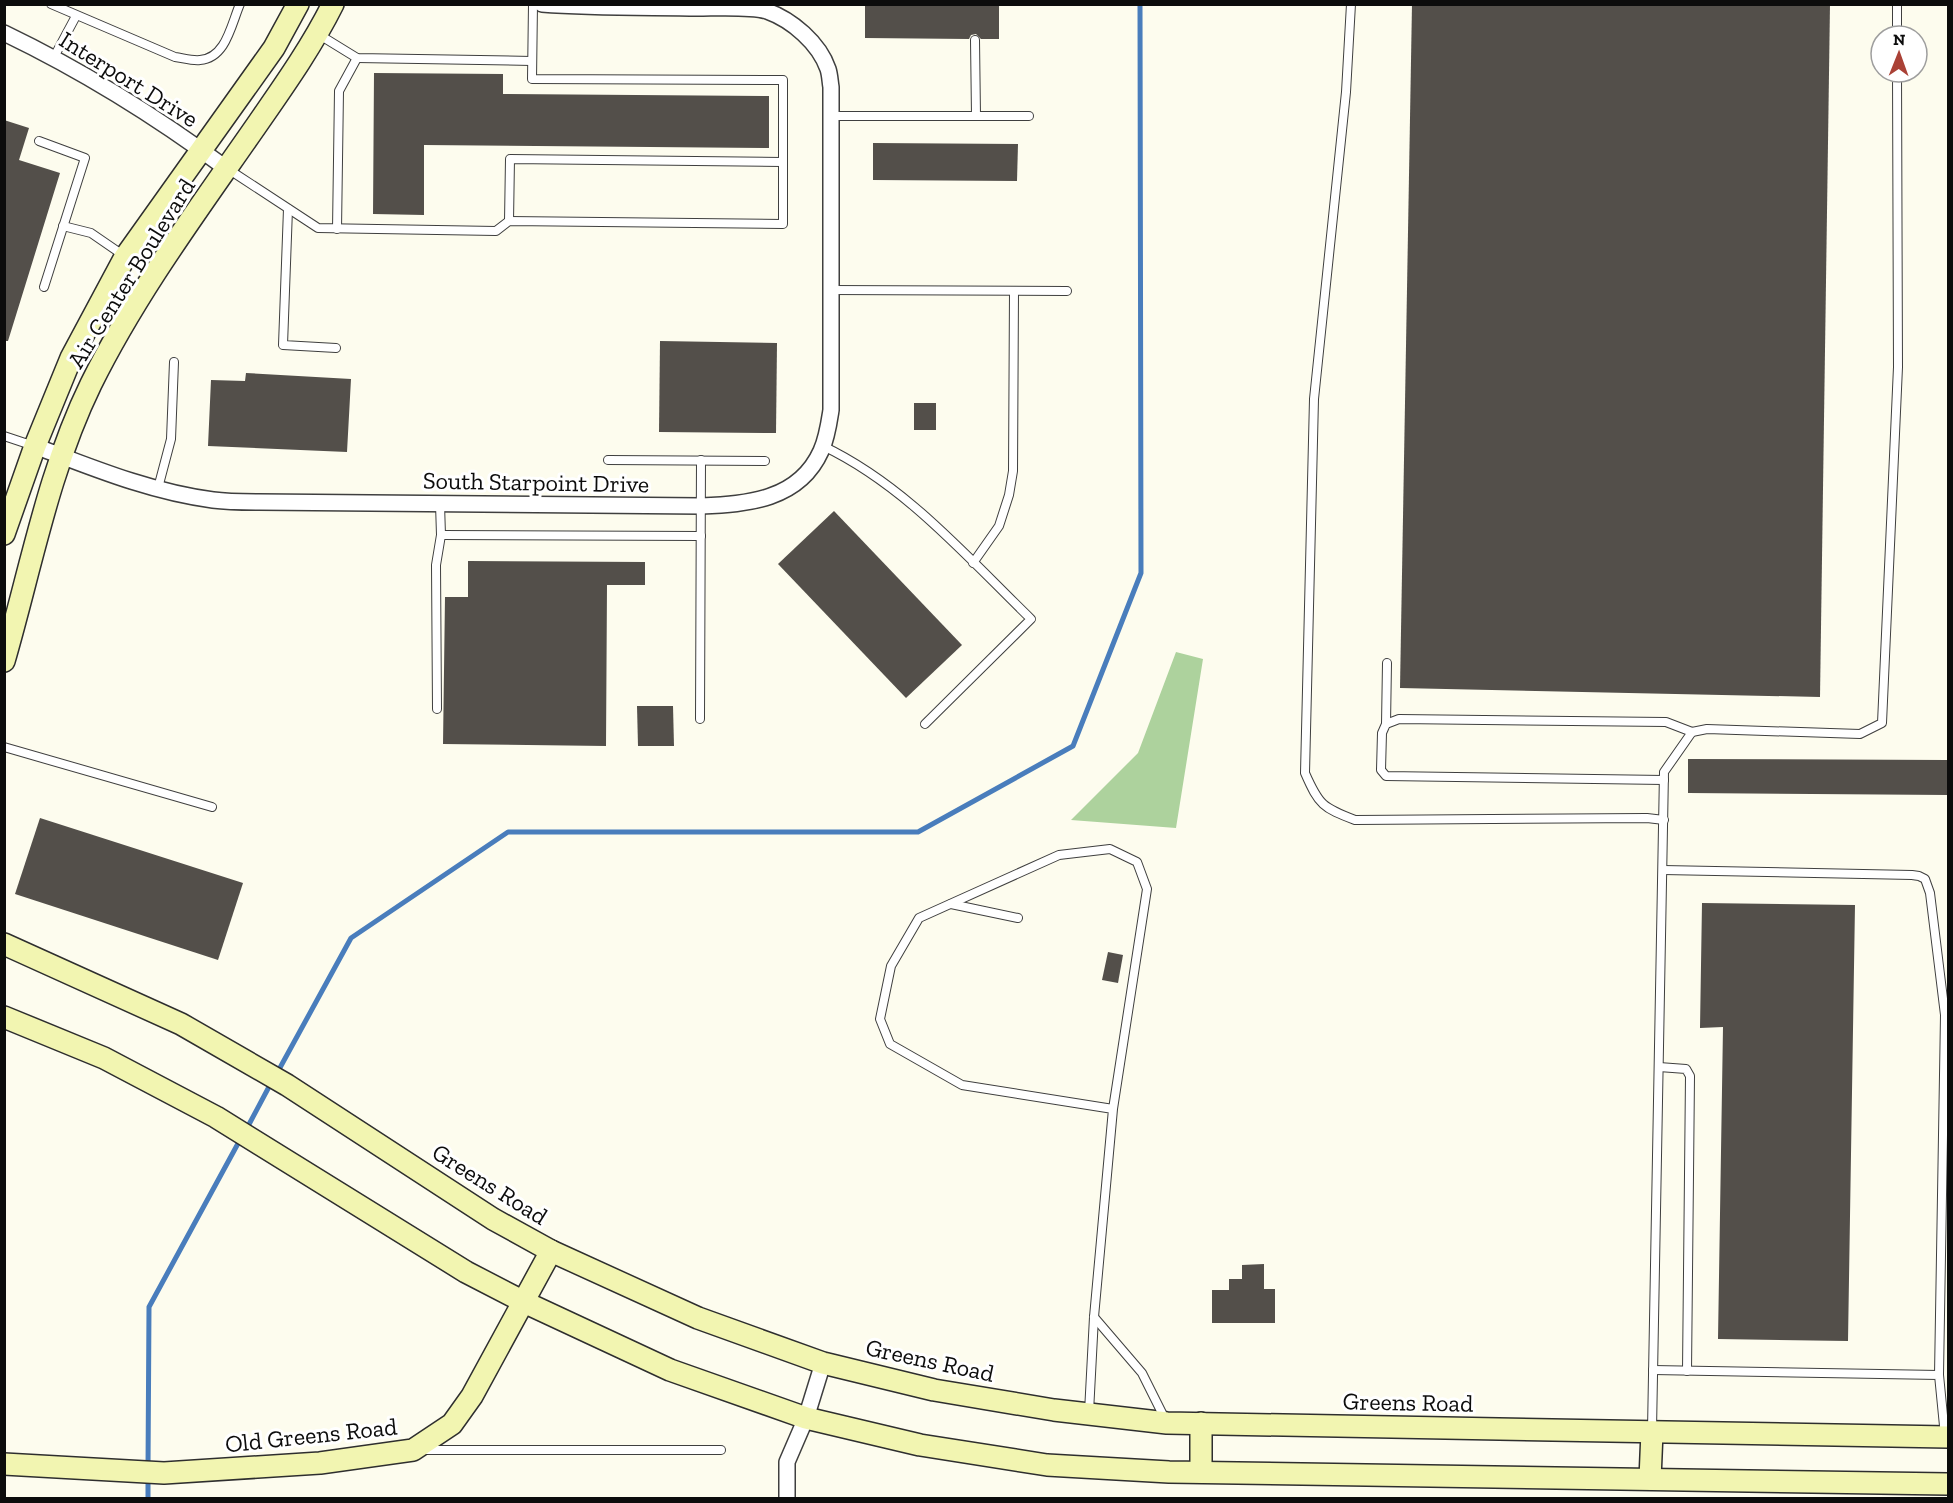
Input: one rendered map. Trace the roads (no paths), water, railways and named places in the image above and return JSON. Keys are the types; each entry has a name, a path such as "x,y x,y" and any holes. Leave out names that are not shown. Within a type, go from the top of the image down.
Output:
{"main road":[{"name":"Air Center Boulevard","path":"4,534 35,446 71,358 125,256 274,48 298,4"},
{"name":"Air Center Boulevard","path":"4,661 37,534 62,456 90,385 119,331 163,262 302,58 333,4"},
{"name":"Greens Road","path":"4,944 181,1024 287,1085 494,1219 551,1251 698,1318 823,1363 934,1390 1054,1410 1167,1422 1947,1437"},
{"path":"4,1017 104,1058 216,1117 466,1272 524,1302 670,1370 806,1418 920,1445 1047,1465 1201,1472 1948,1484"},
{"name":"Old Greens Road","path":"4,1464 164,1473 320,1463 413,1450 452,1424 472,1396 551,1251"},
{"path":"1201,1423 1201,1472"},
{"path":"1650,1479 1652,1432"}],"street":[{"path":"542,4 765,8"},
{"name":"South Starpoint Drive","path":"35,446 110,475 158,489 212,500 701,506 734,505 757,501 794,485 812,467 823,446 831,410 831,87 828,69 819,52 805,35 765,8"},
{"name":"Interport Drive","path":"4,33 54,57 106,87 227,169"},
{"path":"787,1498 788,1462 806,1418 823,1363"}],"lane":[{"path":"51,4 175,57 197,61 210,58 220,52 240,4"},
{"path":"227,169 318,228 496,231 509,221 783,224 783,80 532,79 533,4"},
{"path":"1351,4 1347,92 1314,399 1305,774 1314,796 1330,811 1355,819 1647,818 1665,820"},
{"path":"1897,4 1897,24"},
{"path":"54,57 76,15"},
{"path":"317,33 357,58 532,61"},
{"path":"975,40 976,116"},
{"path":"337,229 339,91 357,58"},
{"path":"1386,724 1399,719 1666,722 1692,732 1707,729 1860,734 1882,723 1898,367 1897,84"},
{"path":"831,116 1029,116"},
{"path":"39,141 85,158 44,287"},
{"path":"509,221 510,159 783,162"},
{"path":"288,209 283,345 336,348"},
{"path":"63,226 91,233 125,256"},
{"path":"830,290 1067,291"},
{"path":"973,563 999,526 1013,471 1014,291"},
{"path":"158,489 171,439 174,362"},
{"path":"4,436 35,446"},
{"path":"823,446 845,457 891,487 926,517 1031,619 925,724"},
{"path":"608,460 765,461"},
{"path":"700,719 701,460"},
{"path":"437,709 436,564 441,535 440,504"},
{"path":"441,535 701,536"},
{"path":"1387,663 1386,724 1382,733 1381,770 1386,776 1664,780"},
{"path":"1652,1432 1665,820 1664,772 1692,732"},
{"path":"4,747 212,807"},
{"path":"1089,1414 1094,1317 1113,1109 1147,890 1137,862 1110,849 1059,855 919,918 891,966 880,1019 890,1044 962,1085 1113,1109"},
{"path":"1663,870 1912,875 1924,879 1930,892 1945,1015 1945,1289 1939,1376 1947,1437"},
{"path":"951,904 1018,918"},
{"path":"1659,1067 1686,1069 1690,1076 1687,1371"},
{"path":"1094,1317 1142,1373 1167,1422"},
{"path":"1653,1370 1939,1376"},
{"path":"413,1450 721,1450"}],"waterway":[{"path":"276,1075 351,938 508,832 918,832 1073,746 1141,573 1140,4"},
{"path":"246,1130 271,1083"},
{"path":"148,1468 149,1307 241,1138"},
{"path":"148,1478 148,1498"}]}
